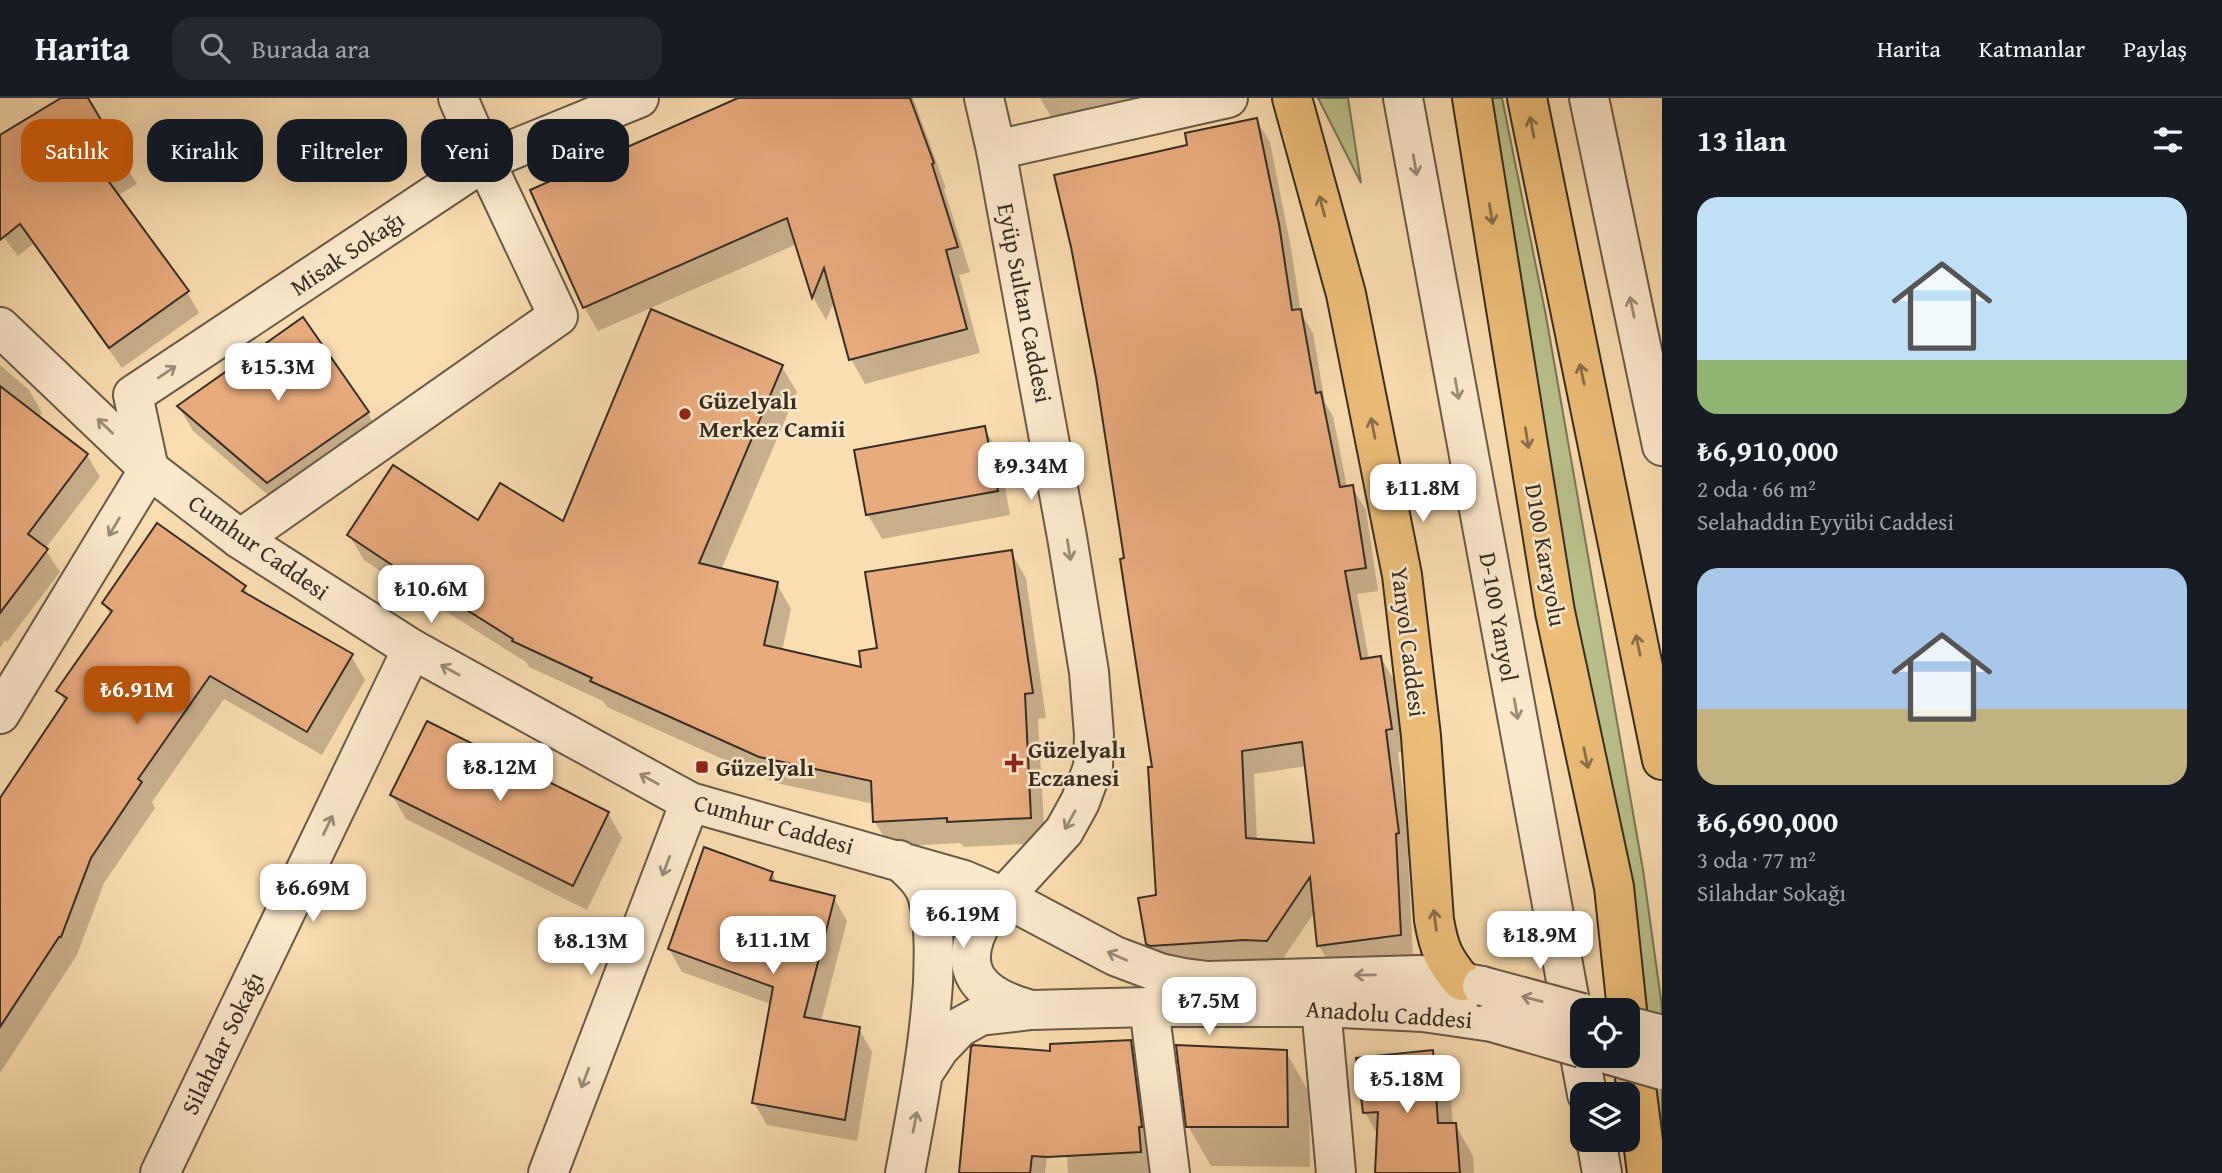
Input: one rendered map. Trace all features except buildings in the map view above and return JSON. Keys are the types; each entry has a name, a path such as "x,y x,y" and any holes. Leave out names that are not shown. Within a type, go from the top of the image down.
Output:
{"main road":[{"name":"Yanyol Caddesi","path":"1292,98 1346,294 1402,575 1421,736 1434,920 1438,943 1447,964 1472,983"},
{"name":"D100 Karayolu","path":"1472,98 1555,612 1614,887 1626,998"},
{"path":"1527,98 1662,760"},
{"name":"D100 Karayolu","path":"1634,1068 1647,1173"}],"street":[{"path":"458,98 467,119"},
{"name":"Misak Sokağı","path":"513,150 639,98"},
{"name":"Eyüp Sultan Caddesi","path":"984,98 996,150 1067,537 1089,673 1094,735 1093,767 1080,802 1064,831 1005,908"},
{"path":"996,150 1228,98"},
{"name":"D-100 Yanyol","path":"1403,98 1585,1082"},
{"path":"1589,98 1662,446"},
{"name":"Misak Sokağı","path":"149,469 133,395 453,182"},
{"path":"240,539 558,316 495,182"},
{"name":"Cumhur Caddesi","path":"0,327 149,469 240,539 412,649 690,802 900,860"},
{"path":"0,715 149,469"},
{"name":"Silahdar Sokağı","path":"160,1173 412,649"},
{"path":"548,1173 690,802"},
{"path":"900,860 920,880 928,896 933,930 933,985 924,1072 905,1173"},
{"name":"Anadolu Caddesi","path":"900,860 964,880 1005,908 1160,973 1184,978 1232,980 1421,975 1472,983 1570,1010"},
{"path":"1005,908 974,934 970,960 973,975 983,988 995,997 1031,1010"},
{"path":"1149,1007 1170,1173"},
{"path":"1321,1007 1336,1173"},
{"name":"Anadolu Caddesi","path":"924,1072 939,1049 960,1027 980,1016 1031,1010 1321,1007 1423,1012 1492,1022 1570,1045"},
{"path":"1640,1029 1662,1035"},
{"path":"1640,1064 1662,1070"},
{"path":"1598,1152 1602,1173"}],"green space":[{"path":"1318,98 1348,98 1361,183"},
{"path":"1474,98 1502,98 1546,316 1643,870 1662,1007 1662,1173 1640,1047 1640,998 1631,998"}],"place":[{"name":"Güzelyalı Merkez Camii","path":"685,414"},
{"name":"Güzelyalı Eczanesi","path":"1014,763"},
{"name":"Güzelyalı","path":"702,767"}]}
